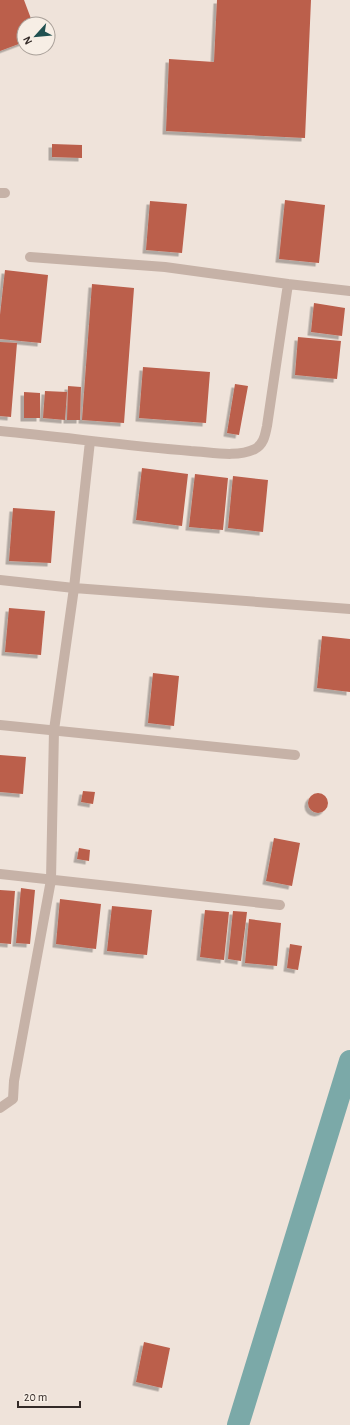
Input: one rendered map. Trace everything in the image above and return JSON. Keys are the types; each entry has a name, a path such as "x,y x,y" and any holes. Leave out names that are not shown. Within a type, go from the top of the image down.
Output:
{"street":[{"path":"30,257 165,267 350,291"},
{"path":"0,431 50,435 154,448 229,453 243,453 256,448 264,440 267,426 288,284"},
{"path":"0,1108 13,1099 14,1081 51,880 54,730 74,588 90,441"},
{"path":"0,580 74,588 350,609"},
{"path":"0,725 295,755"},
{"path":"0,874 280,905"}],"building":[{"path":"0,0 24,0 30,16 16,16 16,45 0,51"},
{"path":"217,0 311,0 305,138 166,131 169,59 214,62"},
{"path":"52,144 82,145 82,158 52,157"},
{"path":"285,200 325,205 319,263 279,259"},
{"path":"150,201 187,204 182,253 146,250"},
{"path":"5,270 48,275 41,343 0,339 0,315"},
{"path":"92,284 134,288 124,423 82,420"},
{"path":"314,303 345,308 342,336 311,332"},
{"path":"298,337 341,341 337,379 295,375"},
{"path":"0,342 17,343 11,417 0,416"},
{"path":"143,367 210,372 206,423 139,418"},
{"path":"235,384 248,386 239,435 227,433"},
{"path":"68,386 81,387 80,420 67,420"},
{"path":"45,391 67,392 65,420 43,418"},
{"path":"24,392 40,393 40,418 24,418"},
{"path":"142,468 188,474 182,526 136,520"},
{"path":"195,474 228,478 223,530 189,527"},
{"path":"233,476 268,480 263,532 228,528"},
{"path":"13,508 55,511 51,563 9,561"},
{"path":"9,608 45,611 41,655 5,652"},
{"path":"322,636 350,639 350,692 317,688"},
{"path":"153,673 179,676 174,726 148,723"},
{"path":"0,755 26,757 23,794 0,792"},
{"path":"83,791 95,792 93,804 81,802"},
{"path":"318,793 325,796 328,803 325,810 318,813 311,810 308,803 311,796"},
{"path":"274,838 300,843 292,886 266,881"},
{"path":"79,848 90,850 89,861 77,859"},
{"path":"21,888 35,890 30,944 16,943"},
{"path":"0,890 15,891 11,944 0,943"},
{"path":"60,899 101,904 96,949 56,944"},
{"path":"112,906 152,910 147,955 107,951"},
{"path":"205,910 229,912 224,960 200,957"},
{"path":"233,911 247,912 241,961 228,959"},
{"path":"249,919 281,923 277,966 245,963"},
{"path":"290,944 302,946 298,970 287,968"},
{"path":"144,1342 170,1348 162,1388 136,1382"}],"waterway":[{"path":"238,1425 350,1061"}]}
